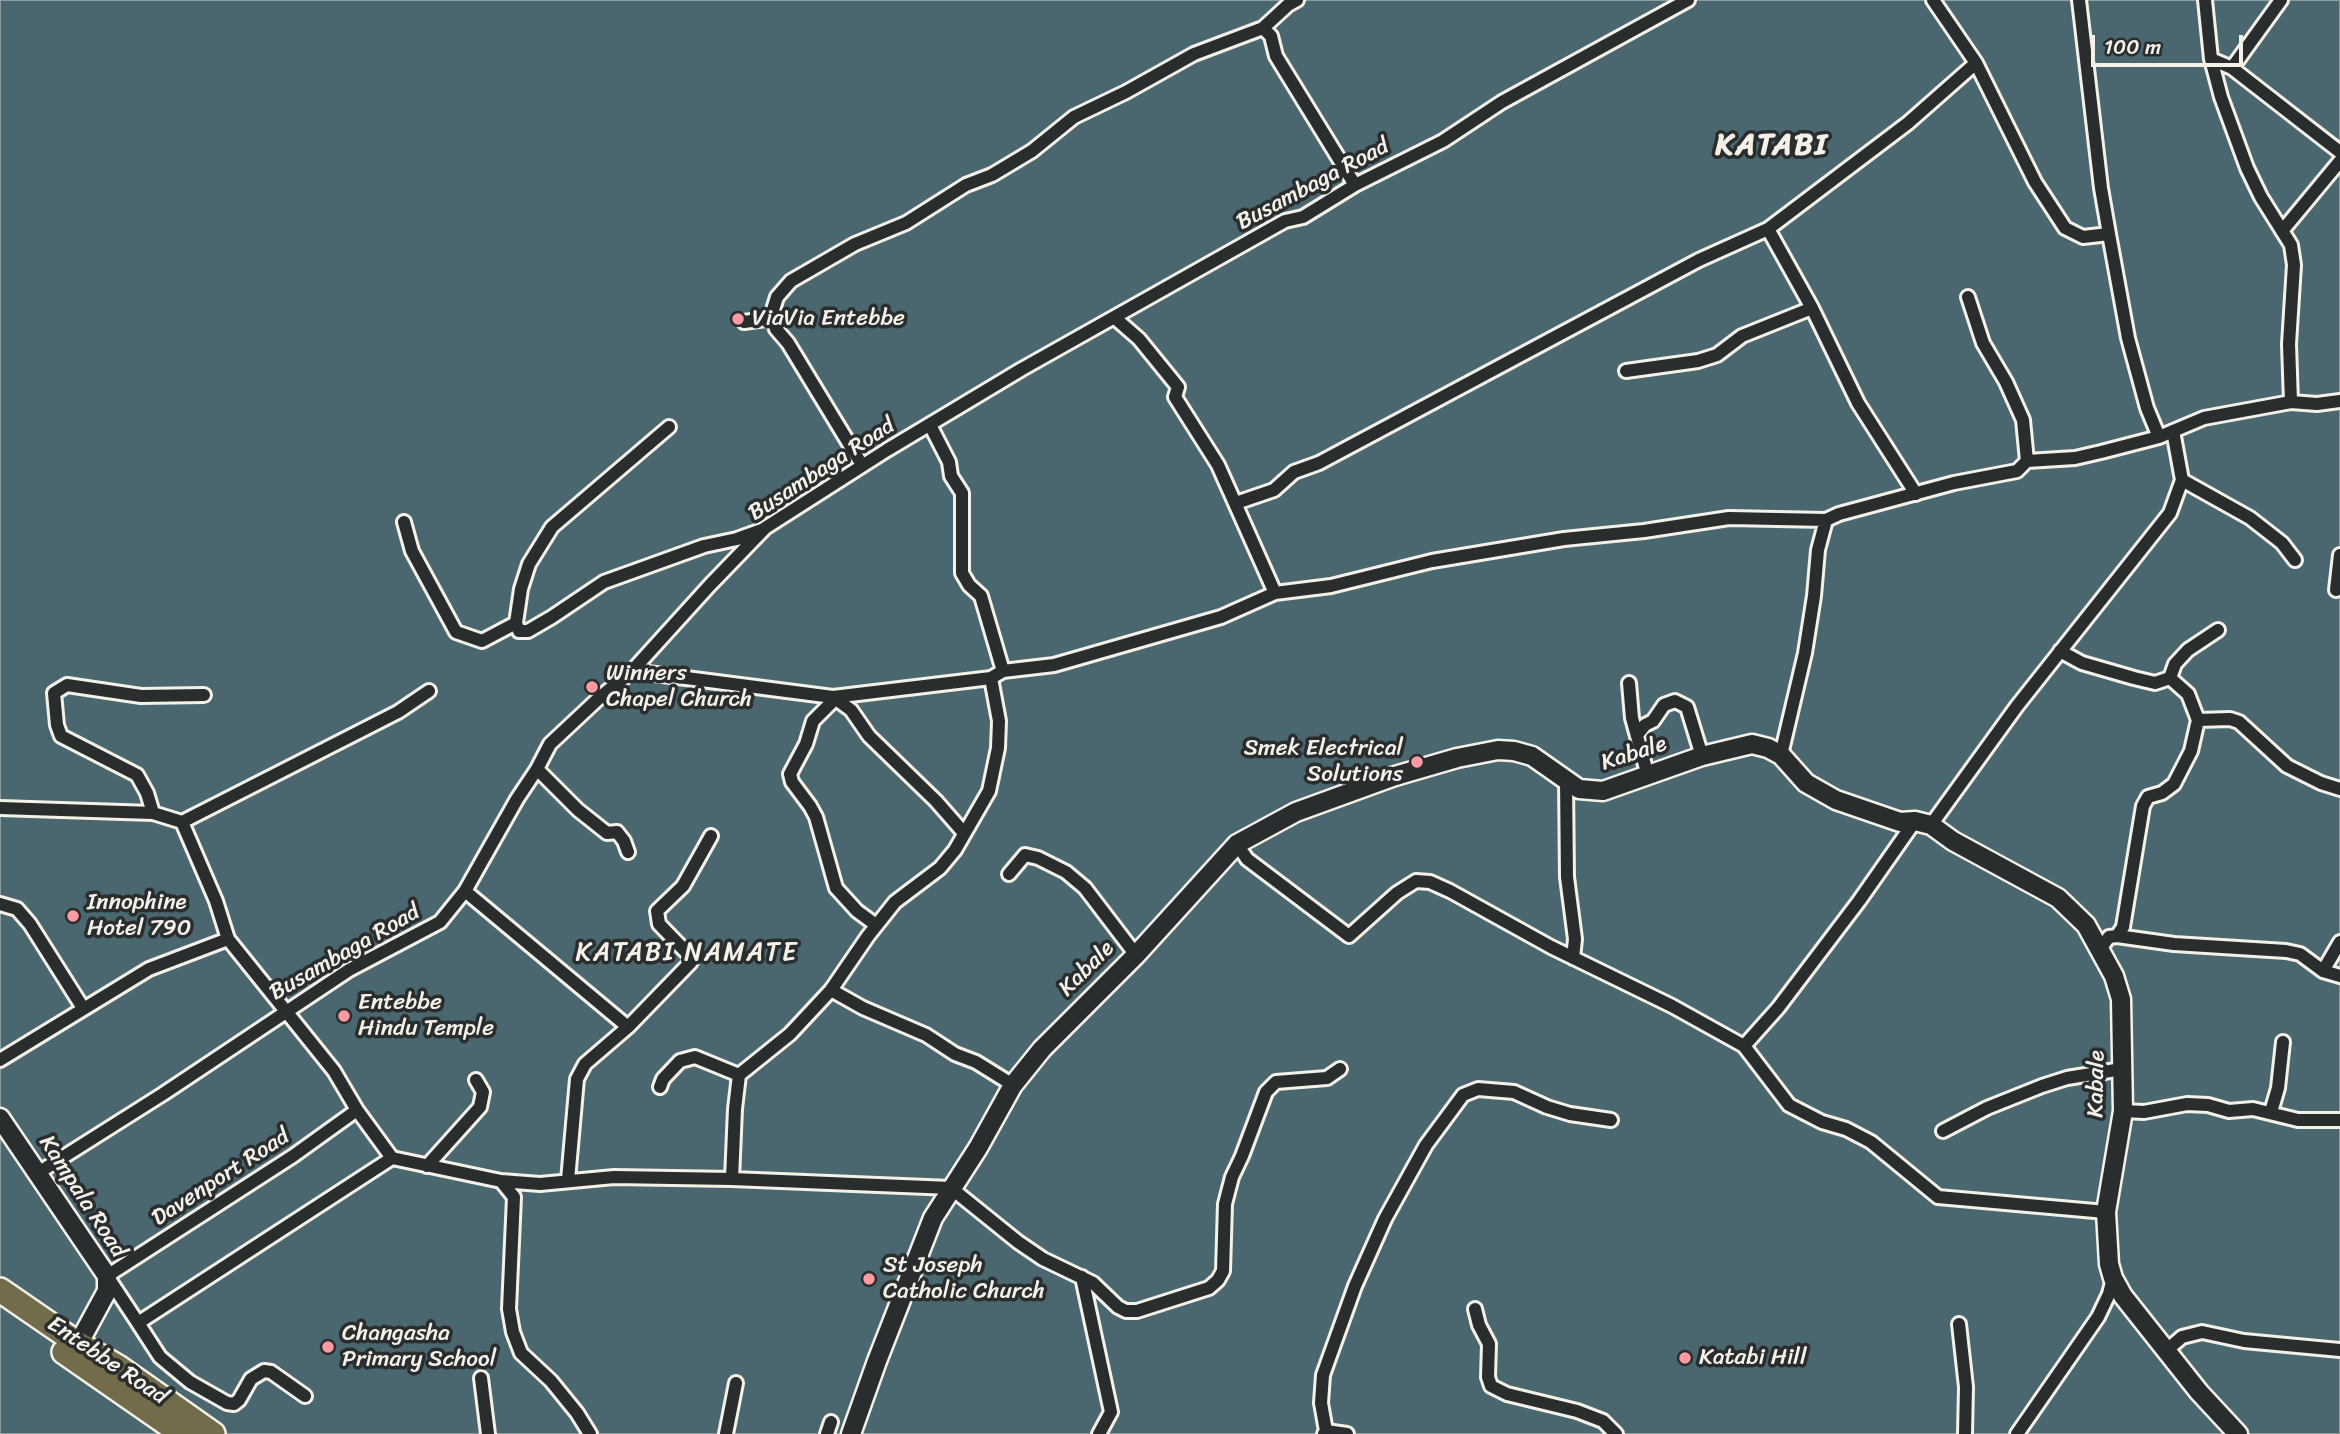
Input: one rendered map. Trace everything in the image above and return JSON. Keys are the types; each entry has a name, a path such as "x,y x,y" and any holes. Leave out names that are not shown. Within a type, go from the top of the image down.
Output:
{"highway":[{"name":"Entebbe Road","path":"0,1290 77,1343 118,1367 213,1434"},
{"name":"Entebbe Road","path":"0,1308 182,1434"}],"street":[{"path":"862,465 788,343 776,329 773,318 777,298 791,281 855,244 906,223 966,185 992,175 1032,151 1074,117 1195,54 1262,28 1297,0"},
{"name":"Busambaga Road","path":"38,1173 163,1094 349,970 440,922 466,891 550,744 632,671 765,528 862,465 1022,369 1285,221 1303,218 1355,185 1443,141 1502,102 1688,0"},
{"path":"1933,0 1976,62 2035,182 2065,228 2083,237 2109,234"},
{"path":"2079,0 2092,117 2126,330 2147,408 2159,437"},
{"path":"2205,0 2211,59 2221,97 2247,168 2261,197 2291,245 2294,265 2289,344 2291,402"},
{"path":"2232,68 2281,0"},
{"path":"1262,28 1271,36 1276,56 1355,185"},
{"path":"2211,59 2232,68 2340,152"},
{"path":"1236,503 1274,489 1294,472 1319,463 1699,260 1768,229 1908,123 1976,62"},
{"path":"2282,231 2340,161"},
{"path":"1768,229 1812,308 1858,403 1916,495"},
{"path":"1968,297 1983,343 2006,382 2023,419 2027,461"},
{"path":"1626,371 1698,361 1717,355 1742,336 1812,308"},
{"path":"744,322 773,318"},
{"path":"1115,318 1139,339 1178,387 1175,397 1218,465 1275,593"},
{"path":"632,671 834,698 909,686 991,678 1003,671 1054,665 1221,617 1275,593 1331,586 1422,563 1564,539 1644,531 1729,518 1826,520 1839,514 1954,484 2017,471 2027,461 2075,458 2159,437 2204,418 2291,402 2317,404 2340,401"},
{"path":"930,425 949,462 951,476 962,493 962,573 969,585 981,596 988,612 993,642 1003,671"},
{"path":"669,427 552,527 529,564 521,589 516,623 519,631 528,631 604,582 704,545 737,540 765,528"},
{"path":"1744,1046 1778,1008 1859,901 2170,513 2182,480 2174,431"},
{"path":"2182,480 2250,518 2282,543 2295,560"},
{"path":"1781,755 1805,653 1818,550 1826,520"},
{"path":"404,522 412,551 456,632 482,641 516,623"},
{"path":"2336,590 2340,555"},
{"path":"2060,651 2082,663 2155,684 2170,678 2175,664 2188,650 2218,629"},
{"path":"733,1179 739,1075 790,1034 831,990 895,902 940,868 955,850 989,791 998,748 999,721 991,678"},
{"path":"2117,936 2123,926 2143,806 2148,797 2162,793 2174,785 2191,751 2197,720 2188,694 2170,678"},
{"path":"1629,682 1632,718 1648,776"},
{"path":"153,813 148,793 137,775 61,736 55,713 54,693 66,685 141,695 204,695"},
{"path":"0,808 153,813 182,822 398,712 429,691"},
{"path":"834,698 851,710 869,736 936,801 964,833"},
{"path":"834,698 813,721 806,744 790,774 792,782 816,817 836,888 857,911 876,925"},
{"path":"1637,735 1645,725 1653,721 1664,705 1675,701 1687,707 1702,756"},
{"path":"2197,720 2230,719 2239,722 2287,766 2340,789"},
{"name":"Kabale","path":"851,1434 933,1218 978,1148 1013,1085 1042,1049 1136,955 1163,922 1237,844 1296,813 1383,780 1457,758 1498,750 1532,756 1579,789 1603,791 1702,756 1752,744 1781,755 1806,783 1836,800 1900,822 1923,823 2058,898 2086,925 2114,976 2121,999 2123,1111 2106,1212 2109,1264 2113,1278 2123,1296 2199,1392 2238,1434"},
{"path":"537,769 598,826 607,833 617,832 628,852"},
{"path":"1566,780 1565,827 1567,877 1575,939 1573,958"},
{"path":"182,822 216,901 228,939 334,1071 357,1110 392,1158 427,1166 501,1181 540,1184 614,1177 951,1188 1018,1242 1044,1259 1093,1283 1118,1307 1126,1311 1138,1311 1209,1287 1218,1280 1223,1271 1225,1204 1232,1177 1266,1092 1276,1082 1327,1078 1340,1069"},
{"path":"568,1180 577,1079 585,1064 628,1027 691,962 690,956 659,925 657,911 682,886 711,836"},
{"path":"1237,844 1247,859 1349,936 1397,893 1416,881 1430,882 1450,891 1744,1046 1789,1105 1871,1142 1938,1197 2106,1212"},
{"path":"1009,874 1025,855 1038,858 1066,872 1085,888 1136,955"},
{"path":"466,891 628,1027"},
{"path":"0,904 17,909 30,924 83,1008"},
{"path":"2100,949 2109,937 2117,936 2174,944 2286,951 2300,954 2323,971 2340,976"},
{"path":"0,1060 149,969 228,939"},
{"path":"2323,971 2340,942"},
{"path":"831,990 863,1008 926,1035 1013,1085"},
{"path":"2271,1112 2278,1088 2283,1042"},
{"path":"660,1087 663,1079 680,1062 695,1057 739,1075"},
{"path":"1943,1131 1987,1108 2042,1086 2067,1078 2122,1069"},
{"path":"427,1166 480,1107 483,1092 476,1080"},
{"path":"1347,1434 1325,1432 1321,1403 1323,1375 1355,1286 1385,1219 1426,1145 1463,1096 1478,1089 1514,1092 1570,1114 1611,1120"},
{"path":"2123,1111 2144,1112 2187,1104 2208,1105 2229,1111 2253,1109 2298,1120 2340,1120"},
{"name":"Davenport Road","path":"107,1276 293,1156 357,1110"},
{"name":"Kampala Road","path":"0,1118 107,1276 107,1291 77,1343"},
{"path":"138,1323 392,1158"},
{"path":"501,1181 514,1197 509,1263 509,1308 513,1332 522,1353 551,1381 590,1434"},
{"path":"514,1222 522,1198 540,1184"},
{"path":"107,1276 160,1357 190,1382 233,1404 239,1400 251,1379 264,1371 271,1372 305,1396"},
{"path":"1082,1277 1111,1412 1099,1434"},
{"path":"2017,1434 2098,1317 2113,1278"},
{"path":"1475,1309 1489,1345 1488,1377 1491,1385 1507,1394 1577,1411 1603,1421 1616,1434"},
{"path":"1959,1324 1966,1387 1965,1434"},
{"path":"2167,1350 2182,1337 2202,1332 2244,1341 2340,1350"},
{"path":"481,1378 488,1434"},
{"path":"726,1434 736,1383"}],"water":[{"path":"0,0 2340,0 2340,1434 0,1434"}],"place":[{"name":"ViaVia Entebbe","path":"738,319"},
{"name":"Winners Chapel Church","path":"592,687"},
{"name":"Smek Electrical Solutions","path":"1417,762"},
{"name":"Innophine Hotel 790","path":"73,916"},
{"name":"Entebbe Hindu Temple","path":"344,1016"},
{"name":"St Joseph Catholic Church","path":"869,1279"},
{"name":"Changasha Primary School","path":"328,1347"},
{"name":"Katabi Hill","path":"1685,1358"}],"district":[{"name":"KATABI","path":"1772,146"},
{"name":"KATABI NAMATE","path":"687,953"}]}
